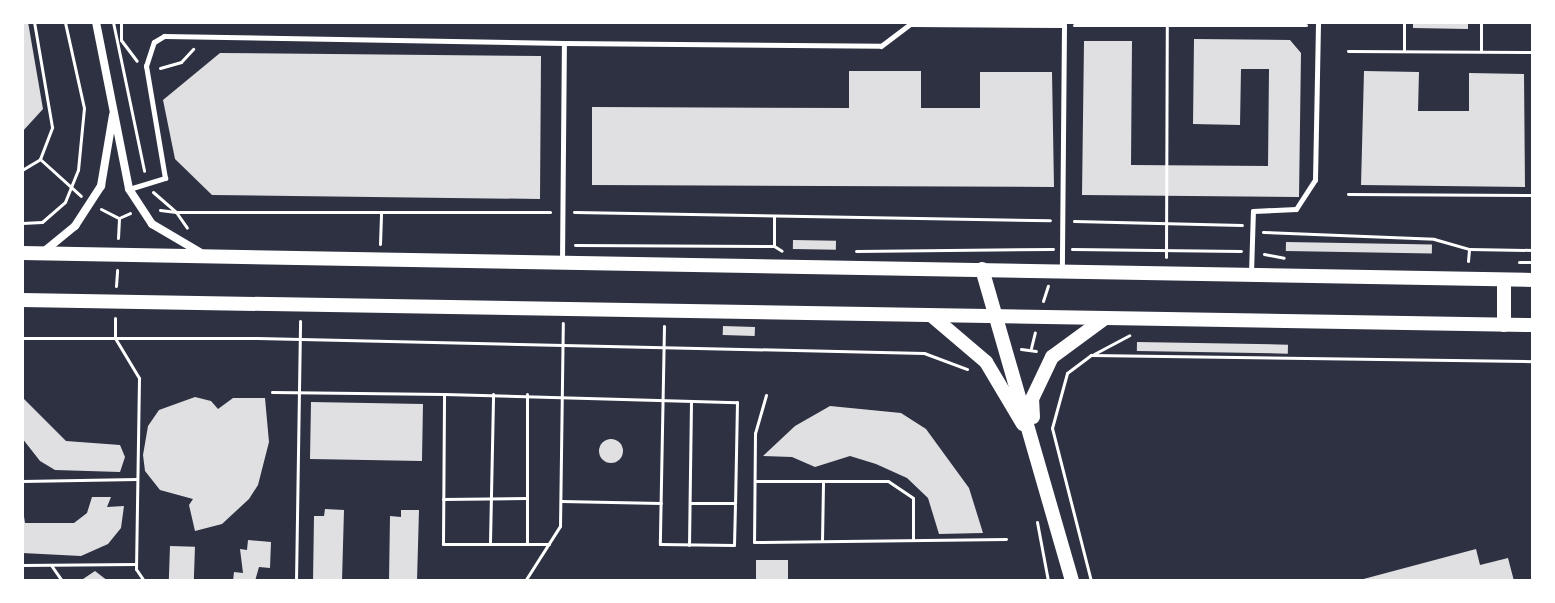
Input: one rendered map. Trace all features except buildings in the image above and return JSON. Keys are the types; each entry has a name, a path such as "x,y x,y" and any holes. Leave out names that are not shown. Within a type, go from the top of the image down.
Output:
{"main road":[{"path":"22,253 1533,280"},
{"path":"982,269 994,317 1036,445 1072,581"},
{"path":"1504,281 1504,325"},
{"path":"22,300 1533,325"},
{"path":"932,316 986,362 1036,445"},
{"path":"1036,445 1032,399 1052,357 1104,319"}],"street":[{"path":"96,22 129,189 152,224 211,258"},
{"path":"42,253 75,226 101,186 113,110"}],"lane":[{"path":"1251,275 1253,211 1296,209 1315,180 1318,23"},
{"path":"129,189 165,178 146,66 154,42 164,36 881,46 910,24 1064,25 1062,220 1057,271"},
{"path":"562,263 564,43"}],"path":[{"path":"22,170 40,159 52,127 34,22"},
{"path":"22,223 42,222 65,202 78,170 84,108 65,22"},
{"path":"113,22 146,183 196,236"},
{"path":"121,22 126,51 146,66 181,62 198,36"},
{"path":"1404,22 1404,51"},
{"path":"1481,22 1481,52"},
{"path":"1064,25 1318,23"},
{"path":"1165,274 1167,25"},
{"path":"1348,51 1533,52"},
{"path":"40,159 90,203"},
{"path":"1348,194 1533,195"},
{"path":"176,212 563,212 1253,225 1269,236 1434,239 1469,249 1533,250"},
{"path":"380,244 381,212"},
{"path":"774,216 774,246"},
{"path":"119,218 115,338 139,378 136,564 144,581"},
{"path":"365,244 395,245"},
{"path":"562,245 774,246 787,253"},
{"path":"842,254 866,249 1061,249 1251,251 1297,258"},
{"path":"1031,348 1057,271 1061,249"},
{"path":"1468,261 1469,249"},
{"path":"1457,261 1481,261"},
{"path":"1507,262 1533,262"},
{"path":"525,581 560,526 563,308"},
{"path":"272,392 527,394 562,400 663,402 737,402 734,545 660,544 661,503 663,402 664,349 665,310"},
{"path":"296,581 300,313"},
{"path":"22,338 300,339 562,349 924,353 970,371"},
{"path":"1091,581 1052,428 1067,373 1091,355 1533,361"},
{"path":"444,394 443,544 549,544"},
{"path":"490,544 493,394"},
{"path":"527,394 527,544"},
{"path":"766,395 755,433 754,542 1006,539"},
{"path":"689,545 691,402"},
{"path":"22,481 137,479"},
{"path":"755,481 888,481 913,498 913,540"},
{"path":"822,541 823,481"},
{"path":"443,499 527,498"},
{"path":"560,501 661,503"},
{"path":"690,503 735,503"},
{"path":"1037,511 1048,581"},
{"path":"22,565 136,564"},
{"path":"51,565 62,581"},
{"path":"806,581 835,580"}]}
